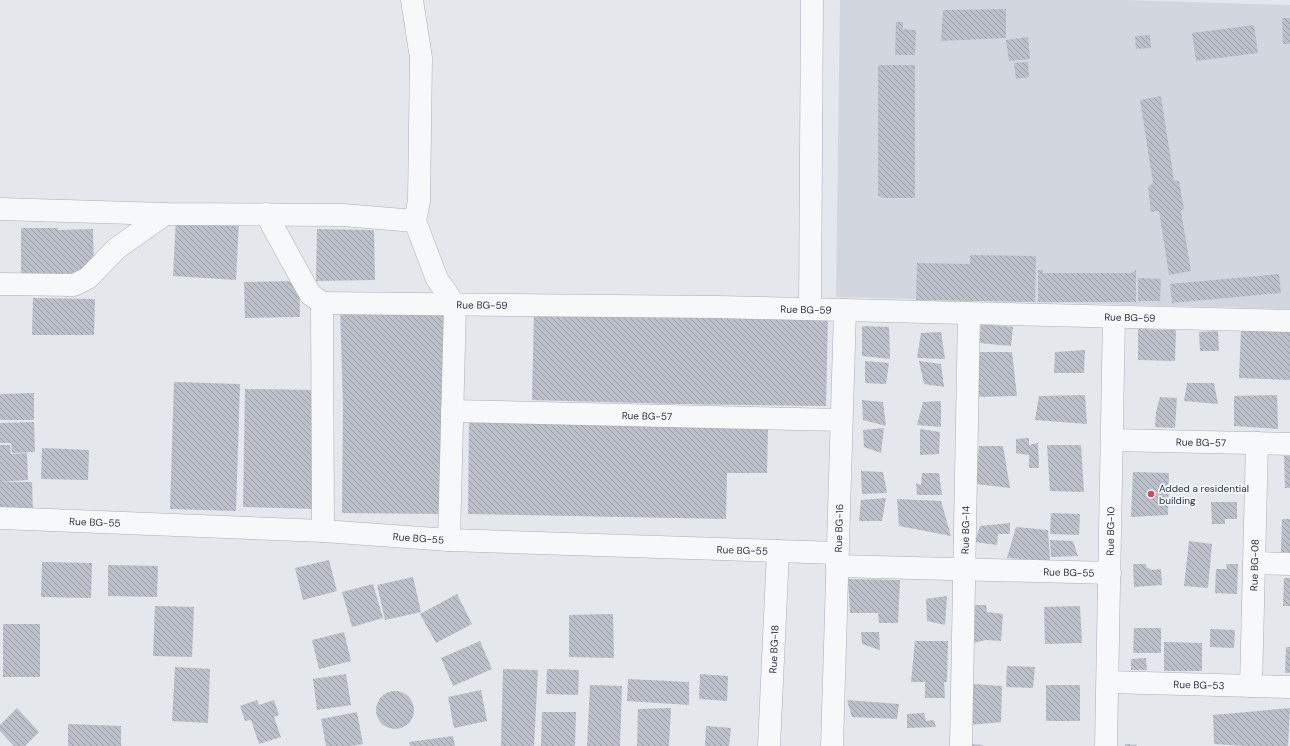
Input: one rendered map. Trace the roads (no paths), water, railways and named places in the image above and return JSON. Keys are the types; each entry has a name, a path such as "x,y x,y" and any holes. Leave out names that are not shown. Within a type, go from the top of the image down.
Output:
{"street":[{"path":"412,0 421,58 419,201 415,221 437,279 456,305 449,540"},
{"path":"810,309 812,0"},
{"path":"0,209 165,214 343,216 415,221"},
{"path":"0,284 74,285 88,278 116,249 165,214"},
{"path":"266,214 310,294 322,303 323,531"},
{"name":"Rue BG-59","path":"322,303 810,309 1290,321"},
{"name":"Rue BG-16","path":"832,746 844,310"},
{"name":"Rue BG-14","path":"961,746 969,313"},
{"name":"Rue BG-10","path":"1106,746 1114,316"},
{"name":"Rue BG-57","path":"452,411 842,420"},
{"name":"Rue BG-57","path":"1112,440 1290,444"},
{"name":"Rue BG-08","path":"1251,686 1257,443"},
{"name":"Rue BG-55","path":"0,518 323,531 449,540 778,551 837,560 964,569 1110,573"},
{"name":"Rue BG-18","path":"769,746 778,551"},
{"path":"1254,563 1290,564"},
{"name":"Rue BG-53","path":"1108,682 1290,687"}],"place":[{"name":"Added a residential building","path":"1151,494"}]}
